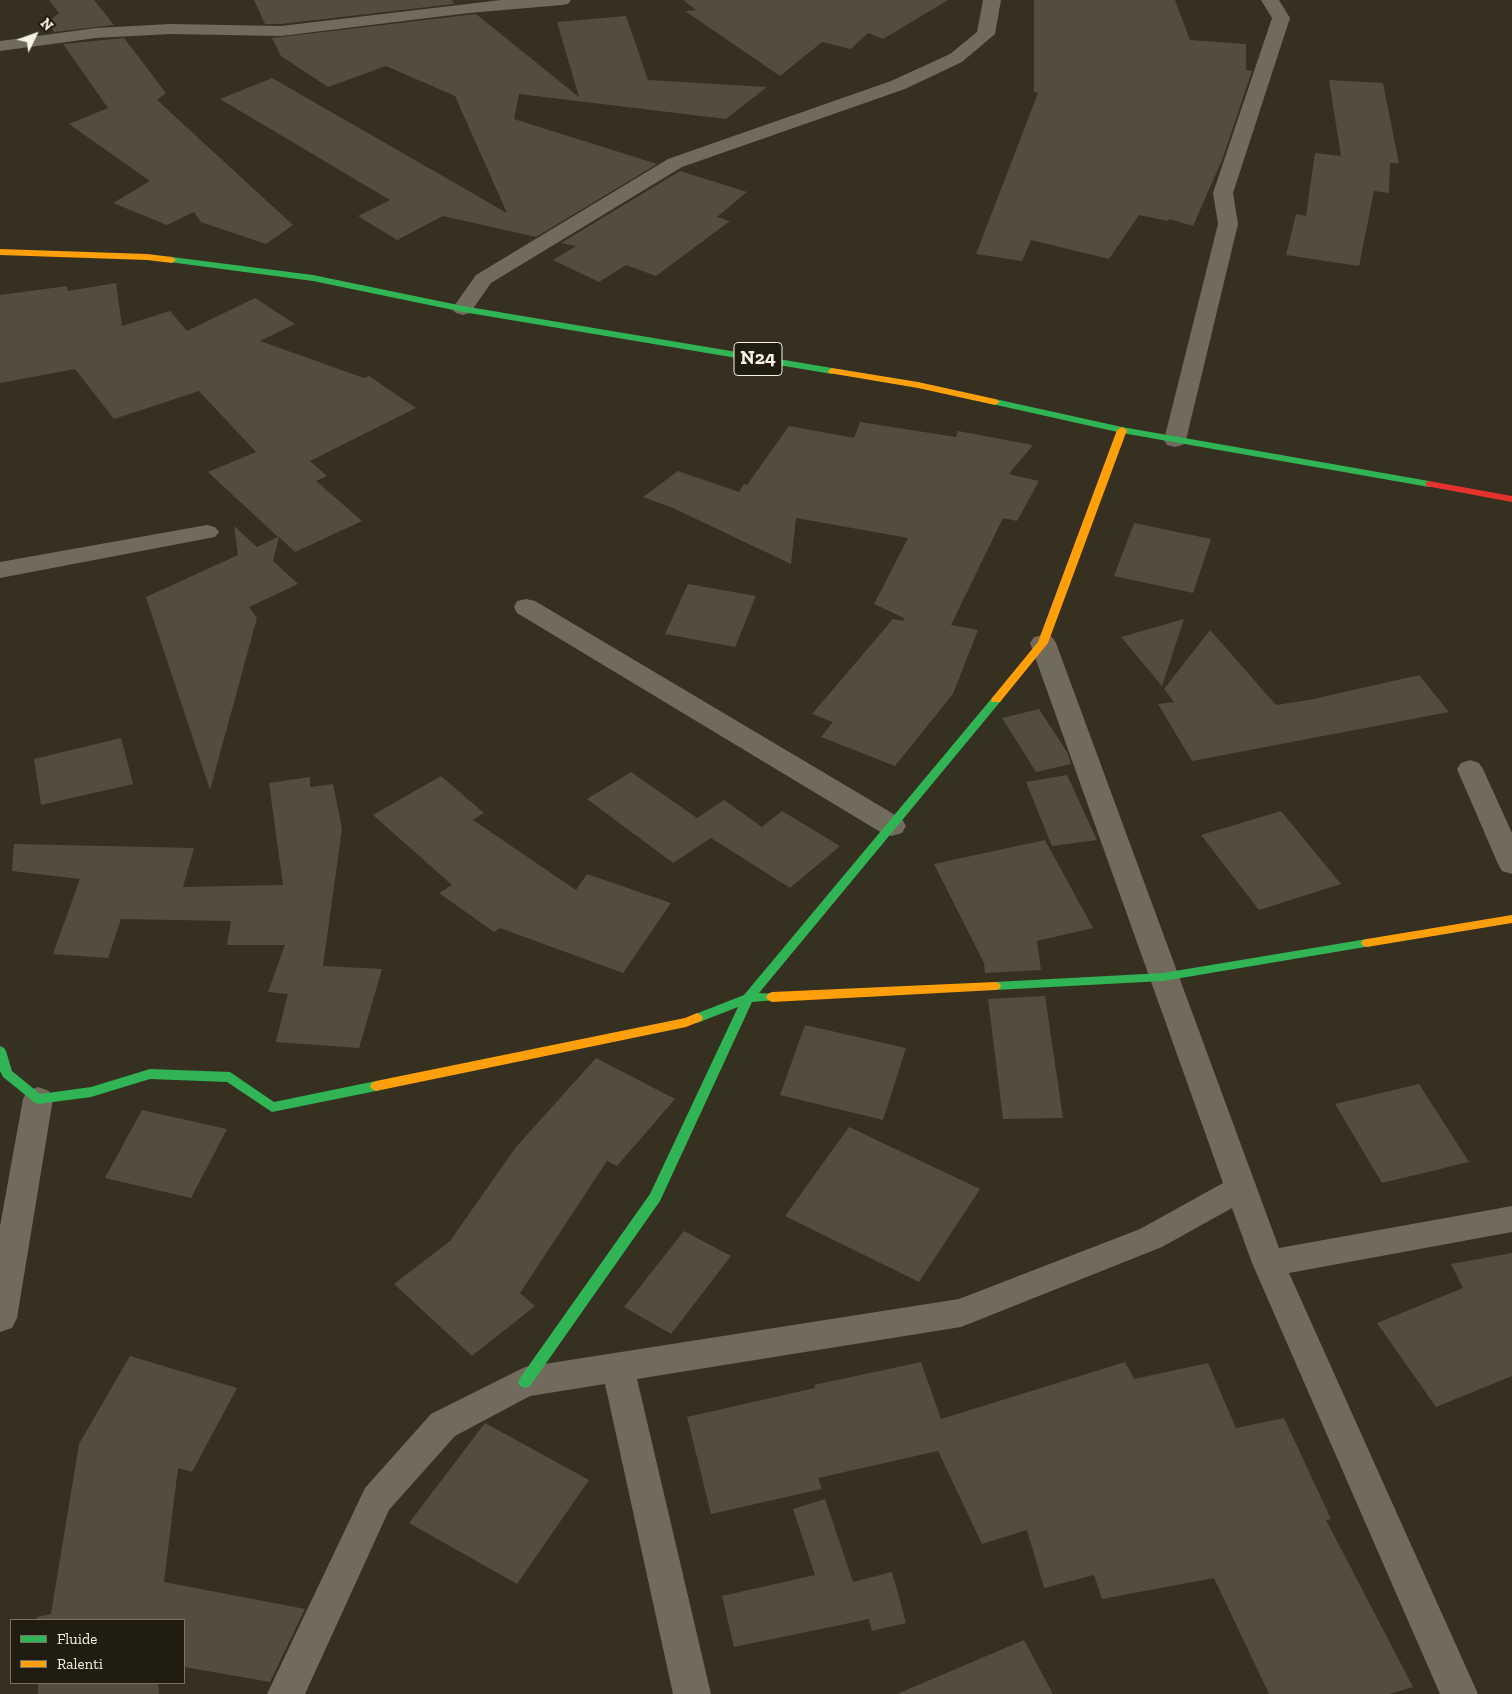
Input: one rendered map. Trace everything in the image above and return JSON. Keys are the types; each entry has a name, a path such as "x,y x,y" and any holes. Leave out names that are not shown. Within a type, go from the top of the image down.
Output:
{"street":[{"path":"0,46 96,33 170,29 281,31 472,4 562,0"},
{"path":"463,309 483,279 674,163 898,85 956,58 986,34 992,0"},
{"path":"1175,440 1228,224 1223,193 1281,18 1270,0"},
{"name":"N24","path":"0,252 147,257 293,275 463,309 918,385 1122,430 1512,499"},
{"path":"525,1382 655,1197 748,998 1043,643 1122,430"},
{"path":"0,570 207,532"},
{"path":"526,607 892,826"},
{"path":"1043,643 1268,1263 1459,1694"},
{"path":"1470,769 1512,864"},
{"path":"0,1051 7,1074 38,1099 91,1092 150,1074 230,1077 272,1107 686,1022 748,998 1163,977 1512,919"},
{"path":"0,1318 38,1099"},
{"path":"286,1694 376,1499 443,1425 525,1382 961,1313 1151,1238 1240,1189"},
{"path":"1268,1263 1512,1219"},
{"path":"618,1368 692,1694"}],"building":[{"path":"49,0 94,0 114,25 54,32 48,22 59,13"},
{"path":"254,0 452,0 454,4 281,24 265,24"},
{"path":"683,0 948,0 883,39 868,33 851,49 822,42 780,76 685,11 696,10"},
{"path":"1034,0 1175,0 1190,40 1246,44 1246,70 1252,71 1222,160 1193,226 1169,219 1168,221 1139,215 1109,259 1031,240 1022,261 976,254 1038,93 1034,92"},
{"path":"476,14 579,97 557,22 626,16 648,80 767,87 726,119 519,94 514,119 657,164 536,237 443,216 397,240 358,216 390,200 220,99 272,78 507,213 455,96 386,66 328,87 281,56 272,38"},
{"path":"124,38 166,93 157,100 293,225 266,244 201,222 194,212 167,225 113,203 150,181 69,124 108,108 63,44"},
{"path":"1329,80 1383,83 1399,163 1390,163 1389,193 1374,191 1359,266 1286,255 1296,214 1306,216 1315,153 1341,156"},
{"path":"680,171 747,192 717,217 730,221 656,276 626,265 599,282 553,260 576,246 561,243"},
{"path":"116,283 122,326 170,311 187,331 255,298 295,324 260,341 364,378 369,376 416,408 310,461 327,476 316,481 362,521 295,552 279,537 273,561 298,584 249,607 257,618 210,790 146,597 238,555 234,526 257,547 278,537 208,472 256,452 199,391 114,419 75,369 0,383 0,295 67,286 68,291"},
{"path":"860,422 956,437 958,431 1033,445 1009,474 1039,481 1017,521 1003,518 951,625 978,630 953,694 895,766 821,737 833,722 812,714 893,619 903,621 904,618 874,604 908,538 796,518 791,564 673,508 643,497 678,471 739,492 744,484 747,485 789,426 854,438"},
{"path":"1134,523 1211,539 1193,593 1114,576"},
{"path":"688,584 756,596 735,647 665,634"},
{"path":"1184,619 1162,686 1121,637"},
{"path":"1210,630 1276,705 1309,700 1419,675 1449,712 1192,761 1158,704 1174,702 1164,689"},
{"path":"1039,709 1067,752 1071,764 1036,772 1002,718"},
{"path":"121,738 133,784 41,805 34,759"},
{"path":"631,772 697,818 724,800 762,827 782,811 840,846 790,888 711,838 673,863 587,799"},
{"path":"1067,775 1097,840 1052,846 1026,782"},
{"path":"441,776 484,813 473,820 576,890 587,874 671,903 623,973 500,928 494,932 439,893 452,885 373,815"},
{"path":"310,777 310,787 333,784 342,829 323,966 382,969 359,1048 276,1042 288,994 268,992 285,945 227,945 231,921 121,919 108,958 53,954 80,879 12,871 14,844 194,848 183,887 283,885 269,783"},
{"path":"1281,811 1341,884 1259,910 1201,835"},
{"path":"1045,840 1093,928 1037,941 1041,970 985,973 984,963 934,864"},
{"path":"1045,996 1063,1118 1003,1119 988,999"},
{"path":"805,1025 906,1048 883,1120 780,1095"},
{"path":"596,1058 675,1099 617,1166 607,1161 520,1293 535,1306 472,1356 394,1284 450,1241 516,1147"},
{"path":"1419,1084 1469,1162 1382,1183 1335,1104"},
{"path":"142,1110 227,1129 191,1198 105,1178"},
{"path":"849,1127 980,1189 919,1282 785,1216"},
{"path":"684,1231 731,1256 671,1334 624,1307"},
{"path":"1512,1253 1512,1376 1436,1407 1377,1323 1463,1288 1451,1264"},
{"path":"130,1356 237,1388 192,1472 178,1468 164,1582 305,1609 270,1682 185,1667 185,1619 37,1619 37,1617 51,1614 79,1444"},
{"path":"921,1362 941,1419 1125,1362 1134,1379 1208,1363 1236,1428 1284,1418 1331,1519 1326,1520 1413,1687 1389,1694 1269,1694 1214,1578 1102,1599 1094,1575 1044,1588 1027,1530 982,1544 938,1451 818,1478 822,1489 711,1514 687,1417 815,1388 814,1385"},
{"path":"485,1423 589,1480 517,1584 409,1523"},
{"path":"825,1499 853,1582 892,1572 906,1623 872,1631 869,1619 734,1647 722,1596 815,1575 793,1509"},
{"path":"1024,1640 1053,1694 897,1694"},
{"path":"38,1684 158,1684 159,1694 38,1694"}],"traffic: fast":[{"path":"172,260 313,278 463,309 832,371"},
{"path":"995,402 1122,430 1429,484"},
{"path":"697,1018 748,998 996,700"},
{"path":"995,986 1163,977 1367,943"},
{"path":"525,1382 655,1197 748,998 772,997"},
{"path":"0,1051 7,1074 38,1099 91,1092 150,1074 230,1077 272,1107 376,1086"}],"traffic: slow":[{"path":"0,252 147,257 172,260"},
{"path":"832,371 918,385 995,402"},
{"path":"996,700 1043,643 1122,430"},
{"path":"1367,943 1512,919"},
{"path":"772,997 995,986"},
{"path":"376,1086 686,1022 697,1018"}],"traffic: jam":[{"path":"1429,484 1512,499"}]}
